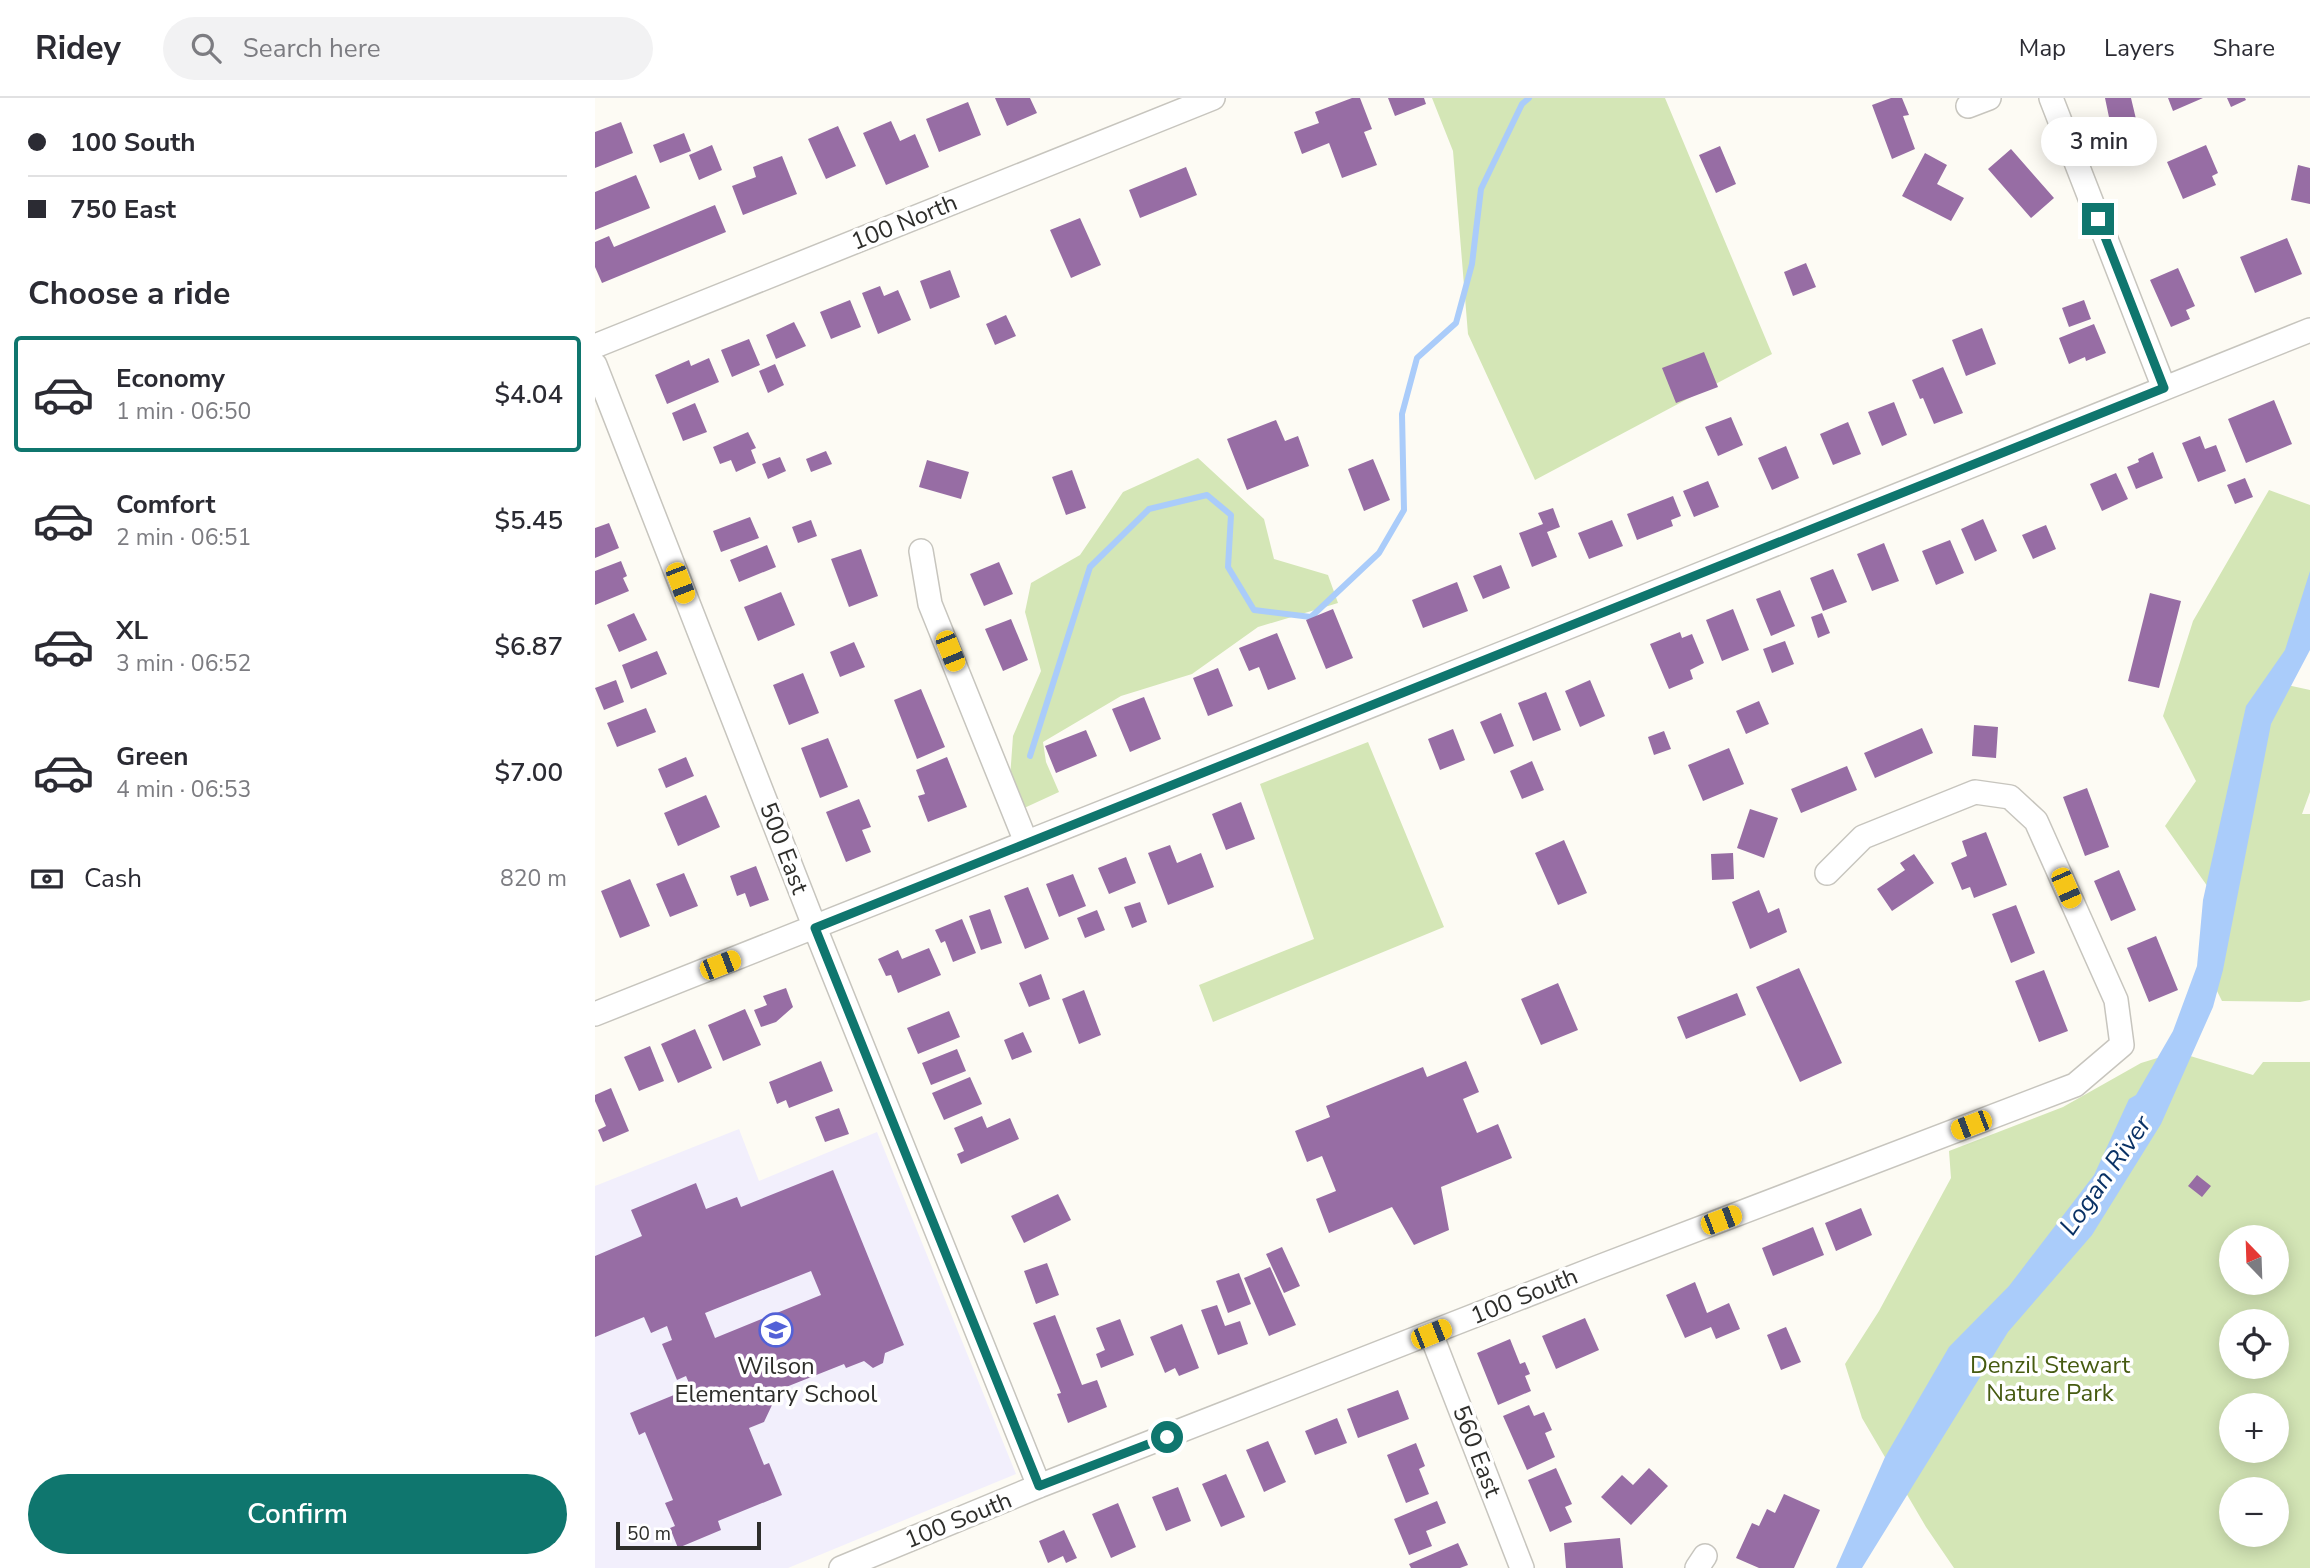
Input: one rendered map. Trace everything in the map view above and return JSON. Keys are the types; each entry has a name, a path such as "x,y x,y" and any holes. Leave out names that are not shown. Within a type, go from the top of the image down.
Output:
{"street":[{"name":"100 North","path":"595,346 1213,98"},
{"path":"2051,98 2164,388"},
{"path":"595,1014 1396,697 2310,330"},
{"name":"500 East","path":"595,365 815,928 1039,1486"},
{"path":"921,551 930,604 1026,842"},
{"name":"100 South","path":"841,1568 1039,1486 1596,1268 2075,1085 2122,1045 2116,1000 2042,833 2036,821 2010,797 1975,792 1863,837 1827,873"},
{"name":"560 East","path":"1431,1334 1522,1568"}],"shaded area":[{"name":"Wilson Elementary School","path":"739,1129 759,1181 877,1132 1016,1474 788,1568 595,1568 595,1186"}],"green space":[{"path":"1432,98 1665,98 1772,354 1535,480 1468,334 1453,151"},
{"path":"1198,458 1264,519 1274,559 1328,575 1338,603 1258,627 1192,674 1121,696 1043,742 1046,762 1059,792 1022,809 1010,778 1013,736 1041,671 1025,612 1031,583 1080,555 1123,492"},
{"path":"2269,490 2310,505 2310,592 2283,684 2310,690 2310,792 2302,814 2310,814 2310,1000 2222,1001 2206,969 2222,907 2165,826 2196,781 2163,716 2193,621"},
{"path":"1368,742 1444,927 1213,1022 1199,985 1314,939 1260,784"},
{"name":"Denzil Stewart Nature Park","path":"2177,1052 2253,1075 2263,1062 2310,1062 2310,1568 1954,1568 1926,1527 1862,1418 1845,1364 1879,1311 1951,1178 1949,1151 2063,1107 2141,1063"}],"water":[{"name":"Logan River","path":"2310,571 2310,650 2271,724 2223,970 2213,1007 2161,1124 2092,1235 2008,1332 1862,1568 1836,1568 1885,1457 1949,1347 2009,1286 2094,1175 2129,1099 2136,1095 2173,1031 2197,966 2203,900 2246,706 2285,650"}],"building":[{"path":"995,98 1030,98 1037,113 1007,126"},
{"path":"1352,98 1360,98 1372,129 1364,132 1377,165 1342,178 1329,143 1302,154 1294,132 1319,123 1315,112"},
{"path":"1388,98 1424,98 1426,104 1395,116"},
{"path":"1891,98 1902,98 1909,115 1903,116 1915,149 1892,159 1872,105"},
{"path":"2105,98 2131,98 2141,140 2115,146"},
{"path":"2168,98 2203,98 2173,111"},
{"path":"2227,98 2245,98 2246,100 2231,107"},
{"path":"968,102 981,135 939,152 926,119"},
{"path":"891,121 900,141 915,134 929,167 886,185 863,133"},
{"path":"621,122 633,153 595,168 595,132"},
{"path":"838,126 856,166 826,179 808,139"},
{"path":"684,133 691,151 660,163 653,145"},
{"path":"712,145 722,170 699,180 689,155"},
{"path":"2206,145 2218,173 2212,176 2216,185 2183,199 2167,162"},
{"path":"1720,146 1736,184 1716,193 1699,155"},
{"path":"2011,149 2054,198 2031,218 1988,169"},
{"path":"1925,153 1947,165 1937,184 1964,198 1951,221 1902,196"},
{"path":"782,156 797,194 743,215 732,186 756,177 753,167"},
{"path":"2298,165 2310,168 2310,204 2291,200"},
{"path":"1186,167 1197,195 1140,218 1129,190"},
{"path":"636,175 650,208 595,230 595,192"},
{"path":"715,205 726,232 602,283 595,267 595,242 609,236 614,247"},
{"path":"1080,218 1101,265 1071,278 1050,230"},
{"path":"2287,238 2302,274 2255,293 2240,257"},
{"path":"1806,263 1816,287 1793,296 1784,272"},
{"path":"2178,268 2195,306 2186,310 2190,319 2171,327 2150,280"},
{"path":"950,270 960,297 930,309 920,281"},
{"path":"880,286 884,296 898,290 911,320 878,334 862,293"},
{"path":"850,300 861,327 831,339 820,312"},
{"path":"2084,300 2091,319 2069,327 2062,308"},
{"path":"1006,315 1016,336 995,345 986,324"},
{"path":"794,322 806,346 776,359 766,335"},
{"path":"2094,324 2106,353 2086,361 2085,357 2069,364 2059,338"},
{"path":"1982,328 1996,364 1966,376 1952,340"},
{"path":"749,339 760,365 732,377 721,350"},
{"path":"1704,352 1718,387 1676,403 1662,368"},
{"path":"709,358 719,382 667,404 655,375 689,360 691,366"},
{"path":"775,364 784,385 768,393 759,371"},
{"path":"1943,367 1963,413 1934,424 1912,380"},
{"path":"2274,400 2292,444 2246,463 2228,419"},
{"path":"1894,402 1907,435 1882,446 1868,412"},
{"path":"695,403 707,432 683,441 672,413"},
{"path":"1731,417 1743,445 1718,456 1705,427"},
{"path":"1276,420 1285,441 1298,436 1309,466 1247,490 1227,439"},
{"path":"1848,422 1861,454 1833,465 1820,434"},
{"path":"748,432 756,448 751,450 756,463 736,472 731,460 720,464 713,447"},
{"path":"2200,436 2205,449 2216,445 2226,471 2198,482 2182,443"},
{"path":"1786,446 1799,478 1772,490 1758,458"},
{"path":"826,451 832,464 811,472 806,459"},
{"path":"2153,452 2163,478 2136,489 2127,467"},
{"path":"780,457 786,471 768,479 762,464"},
{"path":"1373,459 1390,500 1364,511 1348,469"},
{"path":"927,460 969,472 961,499 919,487"},
{"path":"1072,470 1086,508 1066,515 1052,477"},
{"path":"2116,473 2128,499 2102,511 2090,484"},
{"path":"2245,478 2253,497 2235,504 2227,485"},
{"path":"1708,481 1719,507 1694,517 1683,491"},
{"path":"1673,496 1681,516 1671,520 1673,526 1637,540 1627,514"},
{"path":"1553,508 1560,527 1547,532 1557,557 1532,567 1519,533 1543,524 1538,513"},
{"path":"750,517 759,538 721,552 713,531"},
{"path":"1983,519 1997,551 1975,561 1961,529"},
{"path":"811,520 817,536 798,543 792,527"},
{"path":"1612,520 1623,546 1589,559 1578,533"},
{"path":"609,523 619,548 595,558 595,528"},
{"path":"2046,525 2056,549 2033,559 2022,535"},
{"path":"1950,540 1964,573 1936,585 1922,551"},
{"path":"1884,543 1899,581 1872,591 1857,554"},
{"path":"767,545 776,567 739,582 730,560"},
{"path":"861,549 878,596 849,607 831,559"},
{"path":"621,561 627,576 623,578 629,591 595,605 595,571"},
{"path":"999,562 1013,594 984,606 970,574"},
{"path":"1501,565 1510,588 1483,599 1473,576"},
{"path":"1833,569 1847,602 1823,611 1810,578"},
{"path":"1457,582 1468,611 1423,628 1412,600"},
{"path":"1780,590 1795,626 1771,636 1756,599"},
{"path":"781,592 795,625 758,641 744,607"},
{"path":"2150,593 2181,601 2159,688 2128,681"},
{"path":"1333,609 1353,658 1326,669 1306,620"},
{"path":"1733,609 1749,650 1722,661 1706,620"},
{"path":"634,613 647,640 619,652 607,625"},
{"path":"1822,613 1830,633 1818,638 1811,617"},
{"path":"1011,619 1028,660 1003,671 985,629"},
{"path":"1680,632 1682,638 1692,634 1704,663 1690,670 1693,679 1669,689 1650,644"},
{"path":"1277,633 1296,679 1268,690 1259,667 1249,671 1239,648"},
{"path":"1785,641 1794,664 1772,673 1763,649"},
{"path":"854,642 865,667 840,677 830,652"},
{"path":"657,651 667,674 631,689 622,665"},
{"path":"1218,668 1233,706 1208,716 1193,678"},
{"path":"803,673 819,713 789,725 773,685"},
{"path":"616,680 624,702 604,710 595,688"},
{"path":"1590,680 1605,716 1580,727 1565,691"},
{"path":"921,689 945,747 917,759 894,700"},
{"path":"1546,692 1561,730 1533,741 1518,703"},
{"path":"1144,697 1161,739 1130,752 1112,709"},
{"path":"1759,701 1769,724 1746,734 1736,711"},
{"path":"646,708 656,732 617,747 607,723"},
{"path":"1501,713 1514,746 1494,754 1480,722"},
{"path":"1974,725 1998,727 1996,758 1972,756"},
{"path":"1922,728 1933,753 1875,778 1864,753"},
{"path":"1453,729 1465,760 1440,770 1428,739"},
{"path":"1086,730 1097,756 1056,773 1045,746"},
{"path":"1664,731 1671,749 1654,755 1648,737"},
{"path":"828,738 848,787 820,798 801,748"},
{"path":"1729,748 1744,784 1703,801 1688,765"},
{"path":"686,757 694,776 666,788 658,769"},
{"path":"947,757 967,807 928,822 918,796 925,794 916,770"},
{"path":"1532,761 1544,790 1522,799 1510,771"},
{"path":"1847,766 1857,790 1801,813 1791,789"},
{"path":"2087,788 2109,847 2085,856 2063,797"},
{"path":"706,795 720,827 678,846 664,813"},
{"path":"859,799 871,827 862,830 871,852 846,862 826,812"},
{"path":"1241,802 1255,839 1226,850 1212,814"},
{"path":"1750,809 1778,818 1764,858 1737,848"},
{"path":"1986,832 2007,885 1974,898 1970,887 1962,890 1951,863 1967,856 1962,841"},
{"path":"1564,840 1587,893 1558,905 1535,853"},
{"path":"1170,845 1177,863 1201,853 1214,887 1168,905 1148,853"},
{"path":"1733,853 1734,879 1712,880 1711,854"},
{"path":"1914,854 1934,883 1892,911 1877,889 1905,870 1900,863"},
{"path":"1126,857 1136,883 1109,894 1098,868"},
{"path":"756,866 769,900 750,907 745,893 737,896 730,876"},
{"path":"2119,870 2136,910 2111,921 2094,881"},
{"path":"684,873 698,906 670,917 656,884"},
{"path":"1073,874 1086,906 1059,917 1046,884"},
{"path":"630,879 650,926 620,938 601,891"},
{"path":"1028,887 1049,939 1025,949 1004,896"},
{"path":"1759,890 1768,913 1779,908 1787,932 1750,949 1732,902"},
{"path":"1140,902 1147,922 1132,928 1124,907"},
{"path":"2016,905 2035,953 2011,963 1992,914"},
{"path":"990,909 1002,943 981,950 969,916"},
{"path":"1097,910 1105,930 1085,938 1077,918"},
{"path":"962,919 976,953 953,962 945,941 941,943 935,930"},
{"path":"2156,936 2178,990 2149,1002 2127,948"},
{"path":"929,948 941,975 898,993 891,975 886,976 878,959 898,950 902,959"},
{"path":"1799,968 1842,1063 1800,1082 1756,987"},
{"path":"2044,970 2068,1031 2039,1042 2015,981"},
{"path":"1041,974 1050,999 1029,1007 1019,983"},
{"path":"1558,983 1578,1030 1541,1045 1521,999"},
{"path":"786,988 793,1007 776,1022 761,1027 754,1010 767,1005 763,996"},
{"path":"1084,990 1101,1035 1079,1044 1062,999"},
{"path":"1737,993 1746,1015 1686,1039 1677,1017"},
{"path":"745,1009 761,1045 723,1061 708,1025"},
{"path":"949,1011 960,1037 918,1054 907,1028"},
{"path":"695,1029 712,1068 678,1083 661,1044"},
{"path":"1023,1032 1032,1052 1012,1060 1004,1040"},
{"path":"650,1046 664,1081 639,1091 624,1057"},
{"path":"957,1049 966,1071 931,1085 922,1063"},
{"path":"821,1061 833,1091 789,1108 786,1100 777,1104 769,1082"},
{"path":"1466,1061 1479,1092 1463,1099 1477,1133 1498,1124 1512,1158 1441,1187 1449,1230 1414,1245 1392,1207 1329,1233 1316,1199 1336,1191 1322,1156 1307,1162 1295,1131 1330,1117 1326,1106 1423,1067 1427,1077"},
{"path":"970,1077 982,1104 944,1120 932,1093"},
{"path":"611,1088 629,1131 603,1142 598,1130 606,1126 595,1095"},
{"path":"839,1108 849,1134 825,1142 815,1117"},
{"path":"982,1116 987,1128 1010,1118 1019,1139 961,1164 957,1154 964,1151 954,1128"},
{"path":"833,1170 904,1345 885,1353 883,1363 873,1368 864,1361 846,1368 844,1364 771,1393 772,1405 764,1422 749,1428 764,1465 769,1463 782,1495 718,1521 721,1530 678,1548 670,1528 675,1526 665,1503 673,1500 645,1432 639,1435 630,1413 691,1388 686,1376 677,1380 662,1344 672,1340 667,1326 651,1333 644,1317 595,1337 595,1256 642,1236 631,1210 696,1183 706,1209 737,1197 741,1207","holes":["811,1271 821,1295 715,1338 705,1313"]},
{"path":"2197,1175 2211,1186 2202,1197 2188,1186"},
{"path":"1058,1194 1071,1220 1024,1243 1011,1216"},
{"path":"1861,1208 1872,1235 1836,1251 1825,1223"},
{"path":"1813,1227 1824,1255 1773,1276 1762,1248"},
{"path":"1282,1247 1300,1286 1284,1293 1266,1254"},
{"path":"1047,1263 1059,1295 1036,1304 1024,1271"},
{"path":"1270,1267 1296,1325 1269,1336 1244,1278"},
{"path":"1239,1273 1251,1304 1228,1313 1216,1281"},
{"path":"1695,1282 1707,1313 1729,1303 1740,1329 1716,1339 1711,1327 1685,1338 1666,1295"},
{"path":"1217,1305 1225,1326 1240,1321 1248,1344 1218,1355 1201,1310"},
{"path":"1055,1315 1082,1385 1097,1380 1107,1407 1068,1423 1057,1394 1061,1393 1033,1323"},
{"path":"1585,1318 1599,1350 1556,1369 1542,1336"},
{"path":"1120,1319 1134,1355 1101,1368 1096,1354 1105,1350 1096,1328"},
{"path":"1182,1324 1199,1368 1179,1376 1175,1368 1165,1373 1150,1337"},
{"path":"1786,1327 1801,1362 1781,1370 1767,1335"},
{"path":"1510,1339 1520,1364 1525,1362 1530,1374 1525,1376 1531,1391 1498,1405 1477,1353"},
{"path":"1398,1390 1409,1419 1358,1438 1347,1409"},
{"path":"1529,1405 1534,1416 1544,1412 1552,1430 1545,1433 1555,1457 1527,1470 1503,1416"},
{"path":"1337,1418 1347,1443 1315,1455 1305,1431"},
{"path":"1268,1441 1286,1482 1264,1492 1246,1450"},
{"path":"1416,1443 1425,1466 1419,1469 1429,1494 1406,1503 1387,1455"},
{"path":"1556,1468 1572,1504 1565,1507 1572,1522 1550,1532 1528,1480"},
{"path":"1649,1468 1668,1486 1631,1525 1601,1497 1622,1475 1633,1485"},
{"path":"1226,1474 1245,1517 1221,1527 1202,1484"},
{"path":"1178,1487 1191,1521 1166,1531 1152,1497"},
{"path":"1784,1494 1820,1510 1794,1568 1759,1568 1736,1558 1752,1523 1759,1526 1767,1509 1775,1513"},
{"path":"1437,1501 1446,1523 1426,1531 1432,1546 1409,1555 1394,1519"},
{"path":"1118,1503 1136,1547 1111,1558 1092,1514"},
{"path":"1064,1530 1077,1558 1066,1563 1063,1556 1048,1563 1039,1541"},
{"path":"1620,1538 1623,1568 1566,1568 1564,1543"},
{"path":"1458,1543 1468,1565 1460,1568 1411,1568 1409,1564"}],"waterway":[{"path":"1030,756 1090,567 1149,509 1207,495 1231,515 1228,567 1254,610 1311,617 1379,553 1404,510 1402,414 1417,358 1456,323 1472,264 1481,189 1522,104 1529,98"}],"place":[{"name":"Wilson Elementary School","path":"776,1330"}],"route":[{"path":"1167,1437 1039,1486 815,928 2164,388 2098,219"}]}
